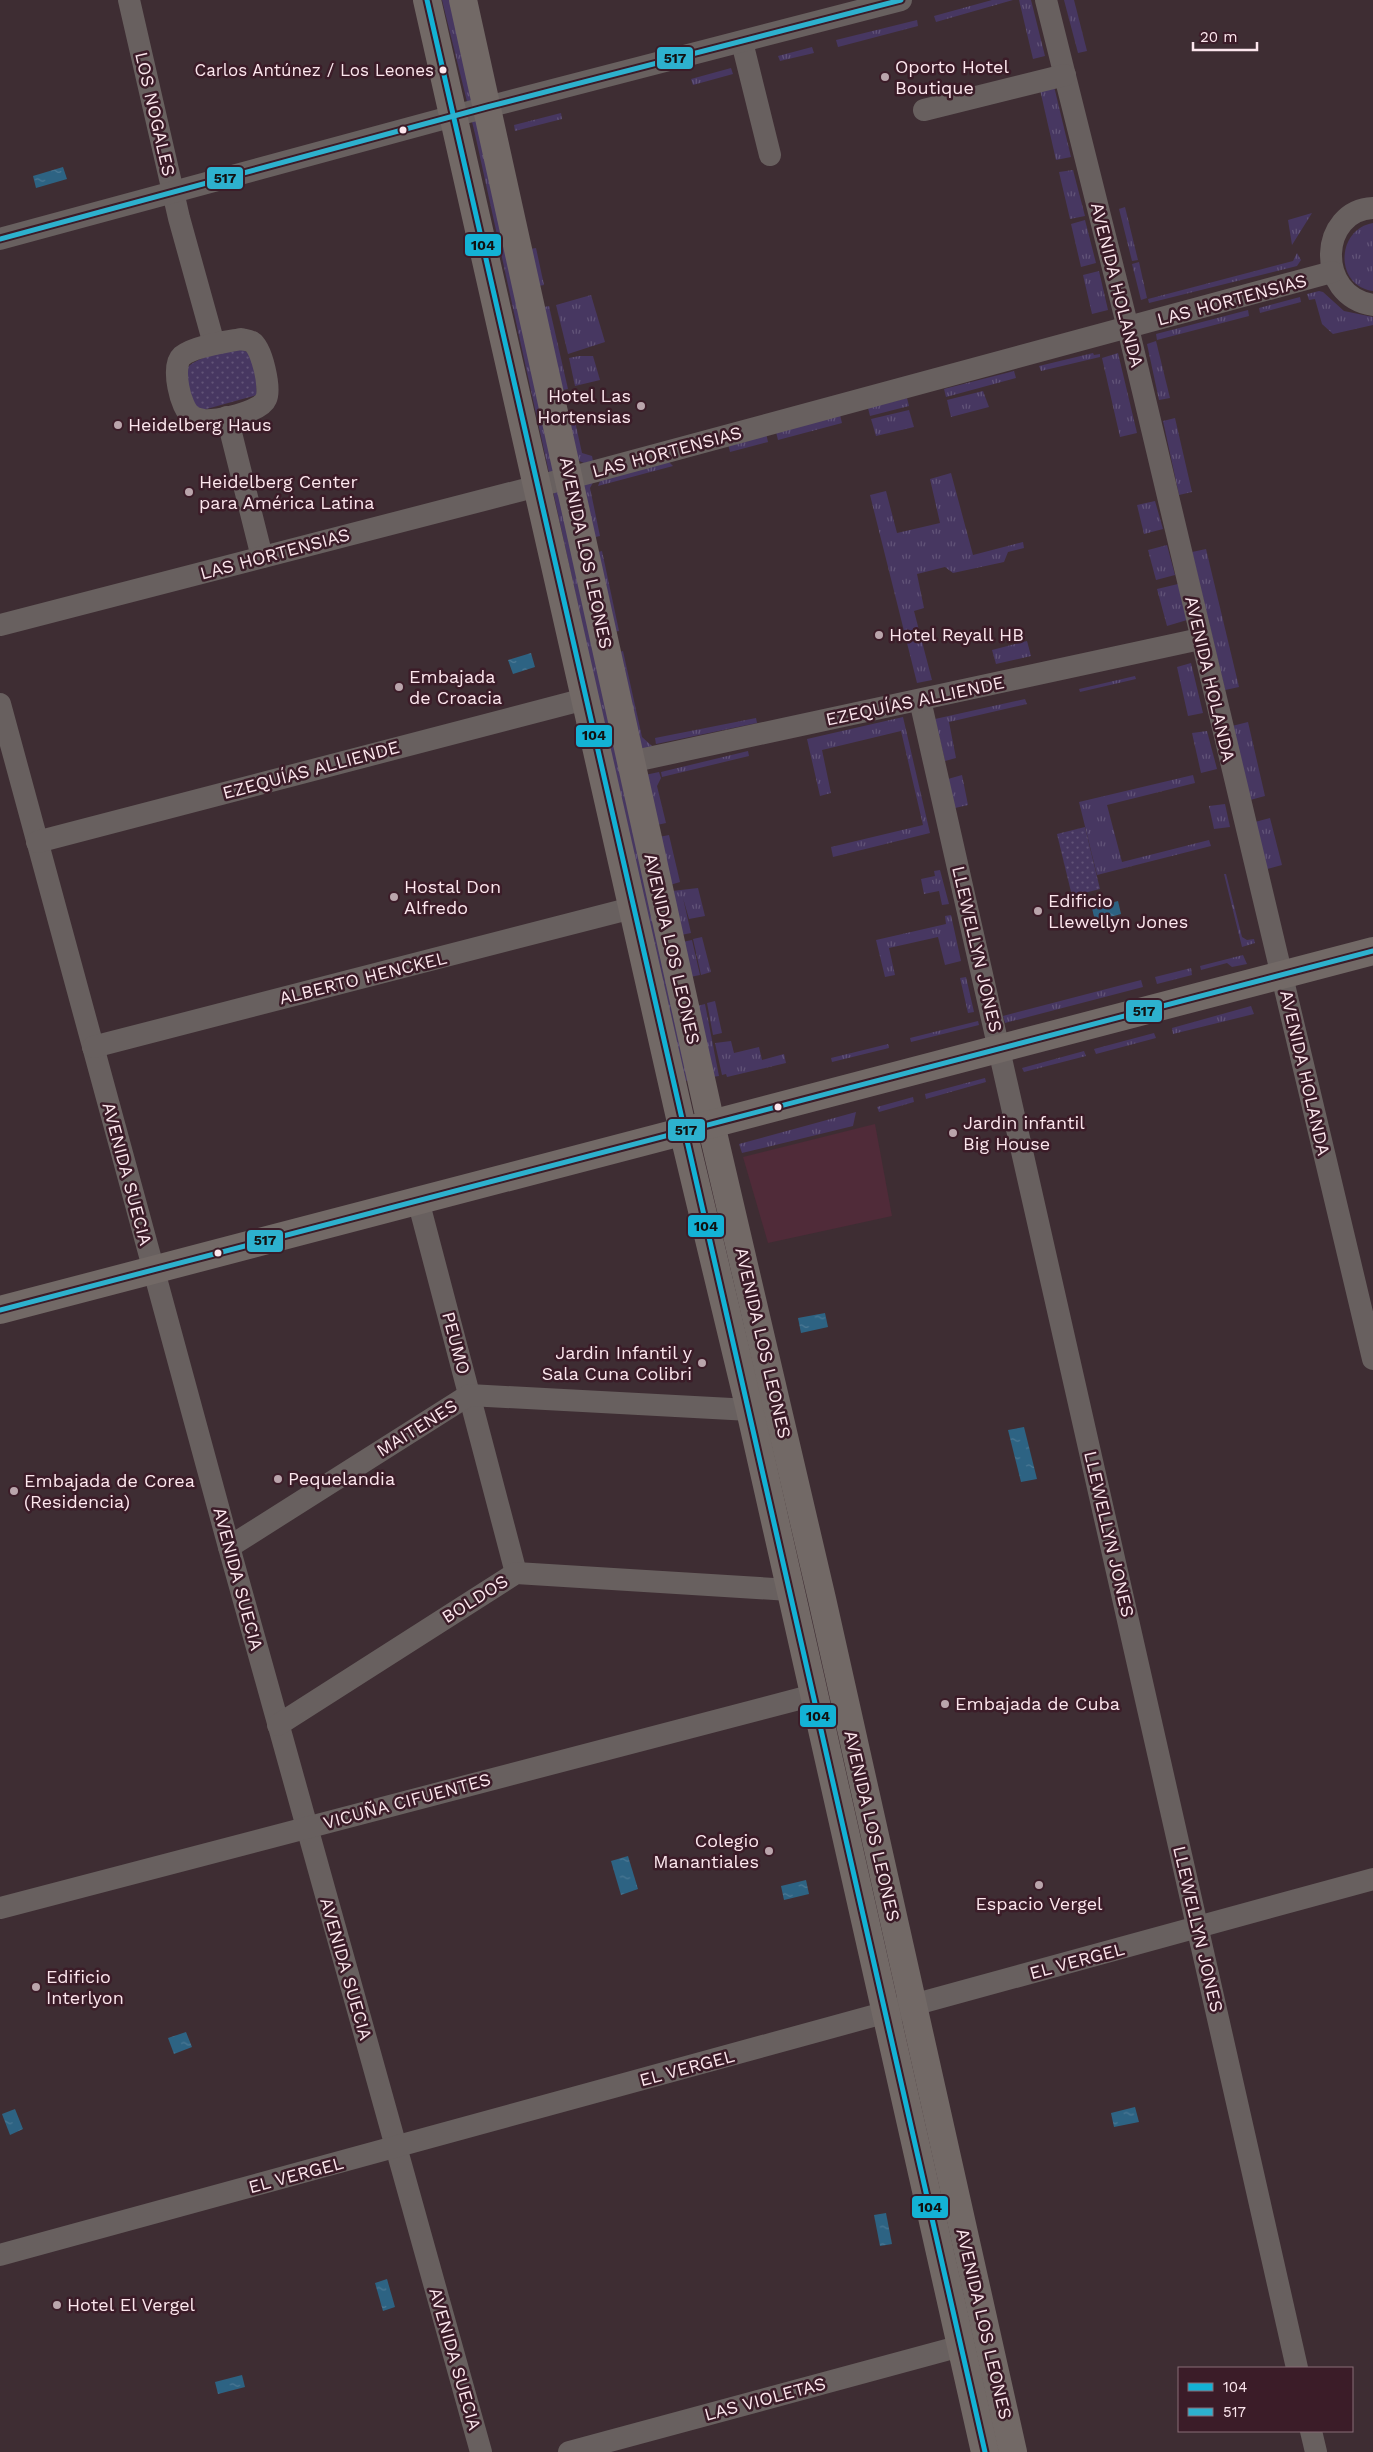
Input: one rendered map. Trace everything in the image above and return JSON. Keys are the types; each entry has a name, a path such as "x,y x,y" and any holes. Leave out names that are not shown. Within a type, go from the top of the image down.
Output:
{"main road":[{"name":"AVENIDA LOS LEONES","path":"427,0 683,1131 750,1410 985,2452"},
{"name":"AVENIDA LOS LEONES","path":"463,0 570,477 630,762 711,1124 817,1580 1013,2452"},
{"path":"0,1310 1373,951"}],"street":[{"name":"LOS NOGALES","path":"129,0 173,192 214,344"},
{"path":"0,239 487,107 901,0"},
{"name":"AVENIDA HOLANDA","path":"1046,0 1128,328 1200,639 1373,1359"},
{"path":"742,42 770,155"},
{"path":"924,110 1065,75"},
{"path":"1373,208 1353,214 1341,225 1333,240 1330,256 1332,272 1340,286 1350,297 1373,305"},
{"name":"LAS HORTENSIAS","path":"0,625 570,477 1332,272"},
{"path":"241,339 252,342 258,348 269,387 266,400 257,409 226,417 204,420 191,416 184,406 176,374 177,363 183,355 214,344 241,339"},
{"path":"226,417 262,557"},
{"name":"EZEQUÍAS ALLIENDE","path":"630,762 1200,639"},
{"name":"EZEQUÍAS ALLIENDE","path":"37,842 585,699"},
{"name":"LLEWELLYN JONES","path":"920,700 1297,2367"},
{"name":"AVENIDA SUECIA","path":"0,704 4,732 37,842 306,1828 482,2452"},
{"name":"ALBERTO HENCKEL","path":"93,1047 632,908"},
{"name":"PEUMO","path":"418,1200 516,1573"},
{"name":"MAITENES","path":"229,1547 469,1396 750,1410"},
{"name":"BOLDOS","path":"278,1724 516,1573 790,1590"},
{"name":"VICUÑA CIFUENTES","path":"0,1908 814,1694"},
{"name":"EL VERGEL","path":"0,2255 1373,1879"},
{"name":"LAS VIOLETAS","path":"570,2452 961,2346"},
{"path":"1312,2432 1316,2452"}],"shaded area":[{"path":"875,1124 892,1216 768,1243 743,1157"}],"green space":[{"path":"442,0 451,0 689,1080 682,1082 475,134"},
{"path":"992,0 1013,0 936,22 934,16"},
{"path":"1019,0 1031,0 1045,56 1033,59"},
{"path":"1064,0 1074,0 1087,51 1078,53"},
{"path":"917,20 918,26 838,47 836,40"},
{"path":"812,47 814,53 780,61 778,56"},
{"path":"731,68 733,74 693,85 691,79"},
{"path":"1052,78 1071,157 1056,160 1038,81"},
{"path":"561,113 562,119 515,131 514,125"},
{"path":"1073,170 1085,216 1070,219 1059,172"},
{"path":"1125,207 1138,260 1132,261 1119,209"},
{"path":"1312,213 1292,245 1288,220"},
{"path":"1085,220 1096,263 1081,267 1071,224"},
{"path":"1373,223 1373,291 1360,287 1351,279 1346,269 1344,257 1346,246 1352,235 1361,227"},
{"path":"536,248 544,285 538,286 530,249"},
{"path":"1297,253 1301,260 1297,266 1149,303 1148,299 1293,261"},
{"path":"1139,262 1147,298 1141,300 1132,264"},
{"path":"1099,271 1108,310 1092,314 1083,275"},
{"path":"1323,292 1344,311 1373,317 1373,325 1333,334 1322,324 1315,299 1309,300 1307,294"},
{"path":"591,295 605,342 568,354 556,305"},
{"path":"1300,297 1301,302 1260,313 1259,308"},
{"path":"549,306 568,389 558,391 539,308"},
{"path":"1248,310 1249,316 1157,340 1156,334"},
{"path":"1156,341 1170,398 1159,400 1147,344"},
{"path":"241,349 255,356 257,395 203,410 192,404 185,377 188,367 200,359"},
{"path":"1093,353 1094,355 1100,354 1100,357 1041,371 1039,366"},
{"path":"1118,353 1137,433 1120,437 1102,358"},
{"path":"593,356 600,380 575,386 569,358"},
{"path":"1014,371 1016,378 946,397 944,389"},
{"path":"983,391 989,407 951,417 947,400"},
{"path":"907,398 909,406 870,416 868,408"},
{"path":"909,410 914,427 876,436 871,419"},
{"path":"573,412 582,453 592,456 593,461 584,463 577,460 563,414"},
{"path":"840,415 842,423 778,440 776,432"},
{"path":"1175,418 1192,492 1179,495 1163,421"},
{"path":"766,433 768,442 730,452 728,444"},
{"path":"666,459 673,466 598,486 602,476"},
{"path":"951,473 973,555 1023,542 1024,548 1008,552 1004,562 953,573 945,567 917,574 924,608 914,611 932,680 917,683 870,495 886,491 897,533 940,523 930,479"},
{"path":"596,477 590,488 600,536 591,538 581,495 585,481"},
{"path":"1155,501 1163,529 1144,534 1137,505"},
{"path":"1167,545 1175,575 1156,580 1148,550"},
{"path":"1206,549 1239,687 1225,690 1192,552"},
{"path":"602,551 619,631 612,632 594,553"},
{"path":"1178,584 1187,620 1167,626 1157,589"},
{"path":"1027,641 1031,656 996,664 992,650"},
{"path":"623,651 642,737 652,746 638,756 615,653"},
{"path":"1191,663 1203,713 1188,716 1177,667"},
{"path":"1135,676 1136,679 1080,692 1079,689"},
{"path":"1025,699 1027,704 949,722 956,758 945,761 935,719"},
{"path":"903,717 930,833 833,857 831,847 923,825 901,731 822,750 831,793 820,796 807,739"},
{"path":"756,718 757,723 656,744 655,738"},
{"path":"1248,722 1265,796 1250,800 1232,726"},
{"path":"1207,731 1217,769 1201,773 1192,733"},
{"path":"748,751 749,756 662,777 661,772"},
{"path":"659,772 661,778 657,786 666,823 657,825 645,775"},
{"path":"962,775 968,805 955,808 948,779"},
{"path":"1193,775 1195,783 1107,805 1122,862 1209,840 1211,846 1097,875 1079,802"},
{"path":"1225,804 1230,827 1214,829 1209,806"},
{"path":"1270,818 1282,865 1267,869 1255,822"},
{"path":"1085,827 1100,889 1072,896 1057,834"},
{"path":"669,835 680,882 670,885 659,837"},
{"path":"940,870 949,904 942,905 939,891 924,894 921,879 935,876 934,871"},
{"path":"1224,874 1226,874 1242,937 1247,940 1254,939 1255,943 1242,947"},
{"path":"698,888 705,916 689,919 683,898 691,933 681,935 672,891"},
{"path":"951,915 961,961 945,965 938,937 889,948 895,975 885,977 876,940 946,924 945,916"},
{"path":"702,937 711,972 701,975 693,939"},
{"path":"692,940 700,975 690,977 682,942"},
{"path":"1243,955 1247,964 1232,967 1227,963 1201,970 1200,966"},
{"path":"1191,968 1192,975 1157,984 1155,977"},
{"path":"966,977 974,1012 968,1013 960,978"},
{"path":"1141,980 1143,987 1005,1023 1003,1016"},
{"path":"715,1001 722,1033 713,1035 707,1003"},
{"path":"705,1004 719,1076 712,1077 697,1006"},
{"path":"1251,1006 1254,1014 1173,1034 1172,1028"},
{"path":"978,1021 979,1025 911,1042 910,1038"},
{"path":"1154,1033 1156,1038 1096,1054 1094,1049"},
{"path":"731,1041 734,1053 759,1047 762,1060 784,1054 786,1063 727,1077 726,1074 722,1075 715,1043"},
{"path":"888,1044 889,1048 832,1062 831,1058"},
{"path":"1084,1051 1086,1056 1024,1072 1022,1068"},
{"path":"985,1078 986,1082 926,1099 925,1094"},
{"path":"913,1097 914,1102 879,1112 877,1107"},
{"path":"856,1112 853,1126 742,1153 739,1144"}],"water":[{"path":"63,167 67,179 36,188 33,176"},
{"path":"531,653 535,667 513,674 508,660"},
{"path":"1118,901 1121,914 1095,921 1092,908"},
{"path":"825,1313 828,1327 801,1333 798,1318"},
{"path":"1024,1427 1037,1479 1021,1482 1008,1430"},
{"path":"628,1856 638,1889 621,1895 611,1861"},
{"path":"806,1880 809,1894 784,1900 781,1886"},
{"path":"186,2032 192,2047 174,2054 168,2038"},
{"path":"1135,2107 1139,2122 1114,2127 1111,2113"},
{"path":"15,2109 23,2129 10,2135 2,2114"},
{"path":"886,2213 892,2244 880,2246 874,2215"},
{"path":"387,2279 395,2307 383,2311 375,2283"},
{"path":"242,2375 245,2387 218,2394 215,2382"}],"transit line":[{"name":"104","path":"427,0 985,2452"},
{"name":"517","path":"0,239 487,107 901,0"},
{"name":"517","path":"0,1310 1373,951"}],"place":[{"name":"Carlos Antúnez / Los Leones","path":"443,70"},
{"name":"Oporto Hotel Boutique","path":"885,77"},
{"name":"Hotel Las Hortensias","path":"641,406"},
{"name":"Heidelberg Haus","path":"118,425"},
{"name":"Heidelberg Center para América Latina","path":"189,492"},
{"name":"Hotel Reyall HB","path":"879,635"},
{"name":"Embajada de Croacia","path":"399,687"},
{"name":"Hostal Don Alfredo","path":"394,897"},
{"name":"Edificio Llewellyn Jones","path":"1038,911"},
{"name":"Jardin infantil Big House","path":"953,1133"},
{"name":"Jardin Infantil y Sala Cuna Colibri","path":"702,1363"},
{"name":"Pequelandia","path":"278,1479"},
{"name":"Embajada de Corea (Residencia)","path":"14,1491"},
{"name":"Embajada de Cuba","path":"945,1704"},
{"name":"Colegio Manantiales","path":"769,1851"},
{"name":"Espacio Vergel","path":"1039,1885"},
{"name":"Edificio Interlyon","path":"36,1987"},
{"name":"Hotel El Vergel","path":"57,2305"}]}
